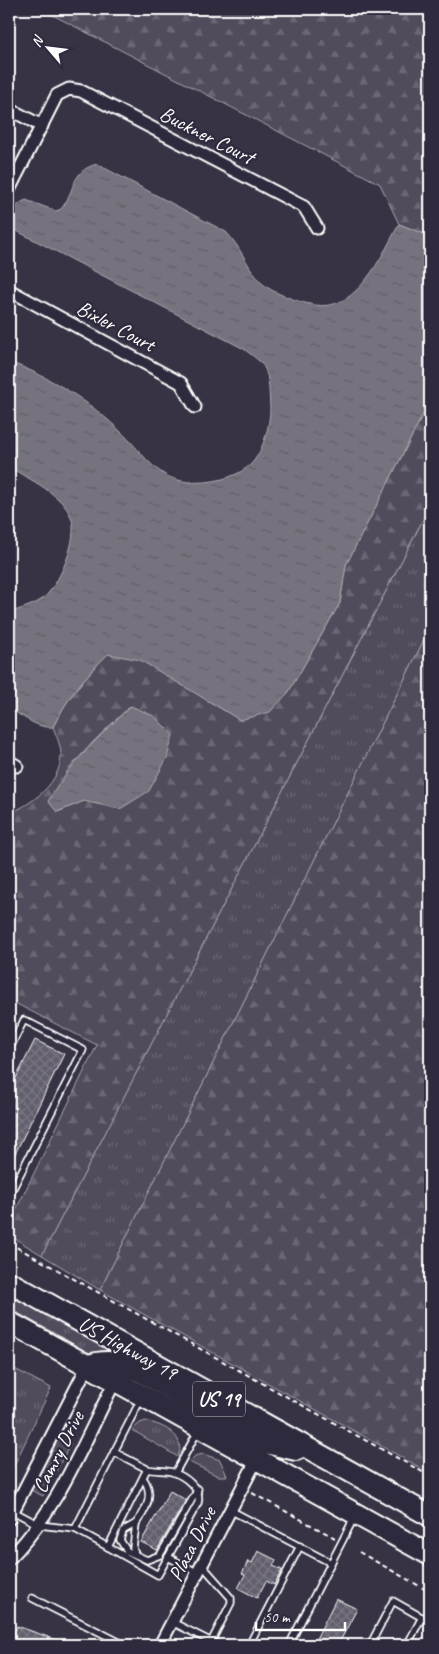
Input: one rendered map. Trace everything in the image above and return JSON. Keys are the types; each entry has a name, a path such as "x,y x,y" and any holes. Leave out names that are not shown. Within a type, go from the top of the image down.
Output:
{"highway":[{"name":"US Highway 19","path":"9,1282 430,1516"},
{"name":"US Highway 19","path":"9,1322 430,1555"},
{"path":"88,1366 103,1361 124,1364 266,1443 322,1457"}],"street":[{"name":"Buckner Court","path":"42,126 57,95 69,89 81,91 304,206 317,228"},
{"path":"9,109 42,126 9,190"},
{"name":"Bixler Court","path":"9,290 181,382 195,408"},
{"name":"Camry Drive","path":"11,1515 88,1366"},
{"name":"Camry Drive","path":"9,1559 46,1516 115,1381"},
{"name":"Plaza Drive","path":"160,1645 257,1459"}],"lane":[{"path":"9,1050 24,1020 83,1050 9,1196"},
{"path":"75,1530 143,1396"},
{"path":"175,1473 200,1428"},
{"path":"114,1452 148,1470 175,1473 198,1490"},
{"path":"108,1547 148,1470"},
{"path":"136,1554 133,1548 136,1524 150,1495 150,1487 143,1478"},
{"path":"11,1515 39,1525 75,1530 158,1574 198,1503 198,1490"},
{"path":"136,1524 123,1531 120,1540 123,1548 147,1560 160,1555 198,1490"},
{"path":"230,1510 331,1563"},
{"path":"289,1645 357,1514"},
{"path":"250,1645 300,1546"},
{"path":"168,1557 200,1568 231,1598 231,1603 211,1642"},
{"path":"32,1598 125,1645"},
{"path":"370,1645 394,1601 430,1622"},
{"path":"407,1645 422,1617"},
{"path":"172,1622 218,1645"}],"path":[{"path":"9,1243 430,1476"},
{"path":"252,1493 335,1538"},
{"path":"359,1552 430,1592"}],"green space":[{"path":"41,9 430,9 430,236 399,224 380,184"},
{"path":"430,401 430,506 42,1255 9,1235 9,1224 97,1045 9,1000 9,814 36,798 51,783 60,765 61,754 53,727 77,688 108,654 139,659 240,720 288,693 340,603 346,565","holes":["130,706 120,809 84,801 58,812 67,771 93,742"]},
{"path":"430,506 430,628 100,1290 42,1255"},
{"path":"430,628 430,1473 100,1290"},
{"path":"9,1295 119,1354 95,1356 9,1308"},
{"path":"9,1366 51,1388 9,1476"},
{"path":"146,1421 167,1429 176,1437 180,1449 178,1457 132,1430 140,1423"},
{"path":"59,1437 71,1443 43,1496 31,1490"},
{"path":"203,1454 220,1460 227,1476 218,1476 189,1462 195,1456"}],"water":[{"path":"97,164 226,232 262,283 280,294 307,303 329,305 341,301 352,294 371,273 399,224 430,236 430,401 346,565 340,603 288,693 270,712 240,720 140,660 108,654 77,688 64,706 53,727 36,724 9,708 9,613 30,606 48,594 66,562 73,526 67,509 53,494 9,467 9,362 54,382 83,400 128,438 147,460 161,472 178,480 208,482 228,477 246,468 257,457 266,436 269,421 270,408 266,371 260,362 244,349 15,230 12,217 18,205 26,200 56,211 61,209 74,182 82,171"},
{"path":"131,706 154,716 173,735 167,758 149,791 120,809 84,801 57,812 48,801 66,774 107,728"}],"building":[{"path":"35,1040 64,1054 9,1166 9,1092"},
{"path":"170,1491 186,1500 157,1550 141,1542"},
{"path":"258,1551 276,1560 273,1566 282,1570 274,1585 266,1581 257,1598 238,1588 245,1575 242,1574 248,1561 252,1563"},
{"path":"336,1599 357,1609 338,1645 313,1645"},
{"path":"17,1626 68,1644 9,1645"}]}
